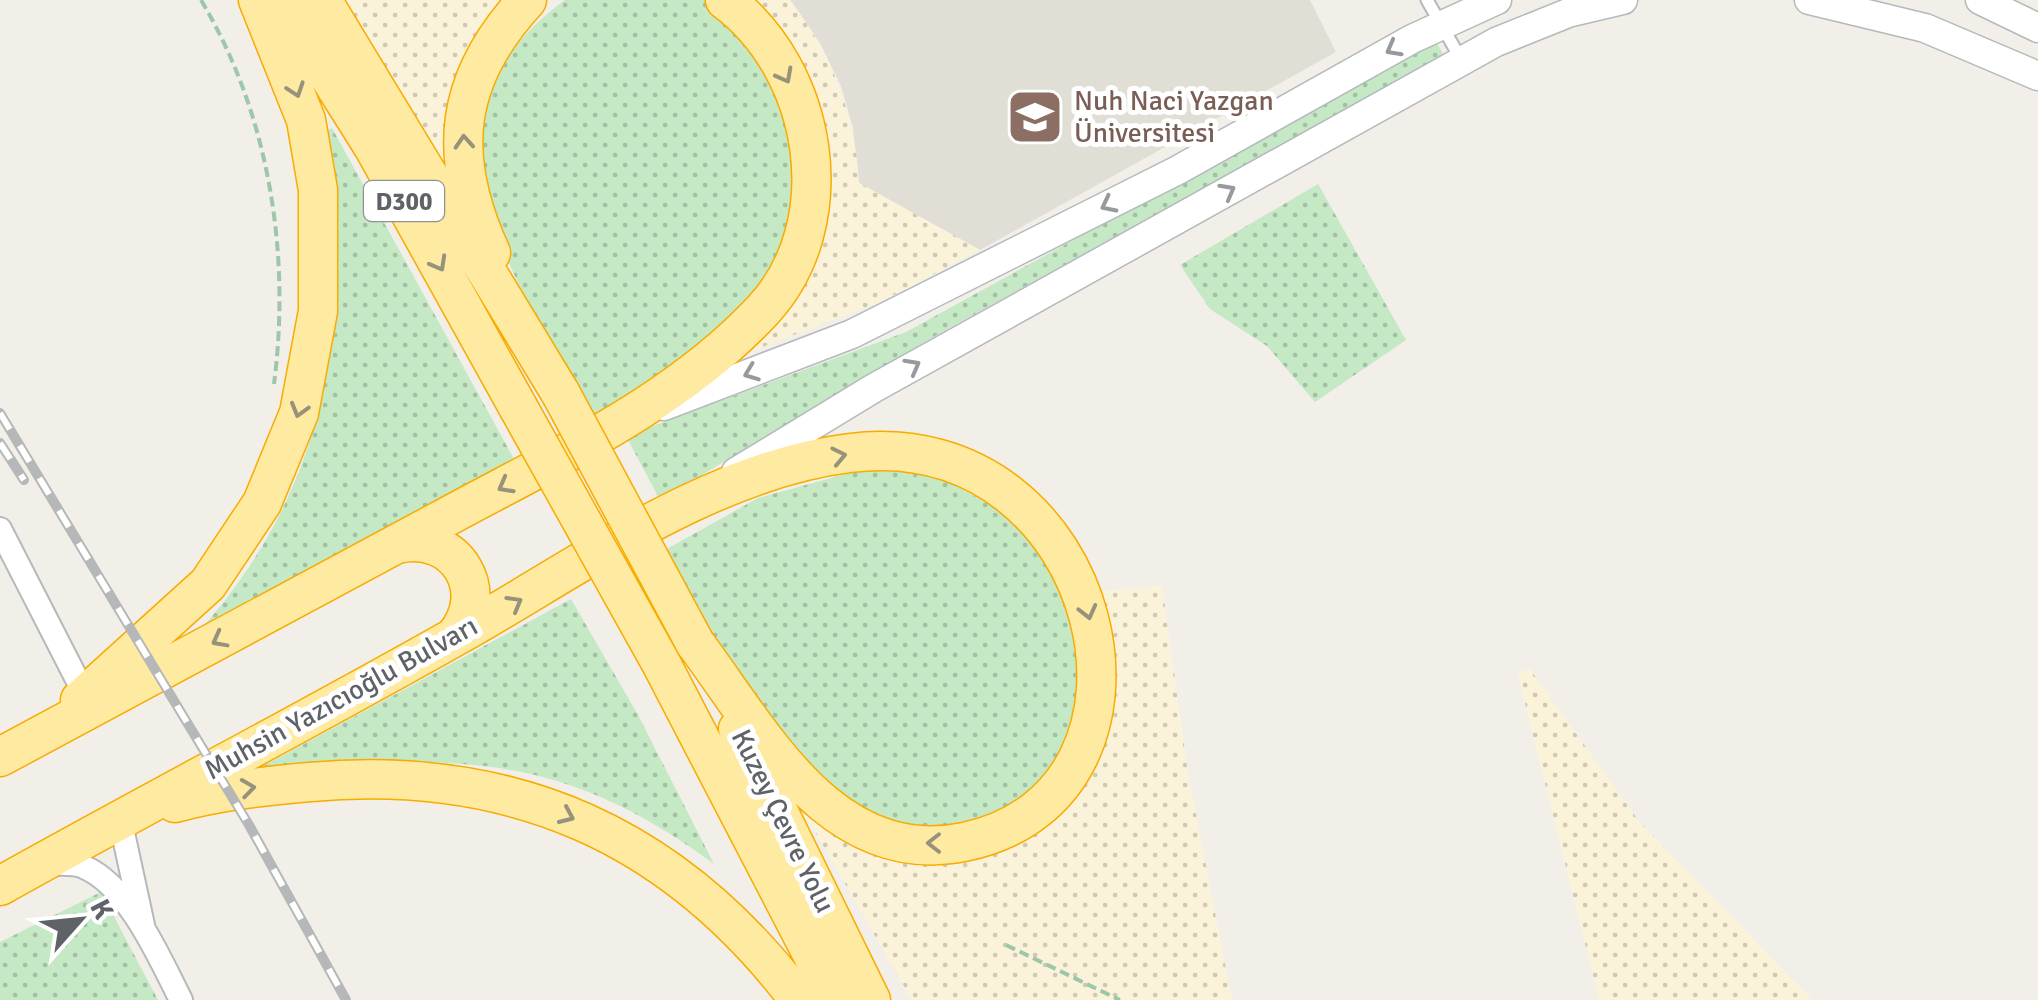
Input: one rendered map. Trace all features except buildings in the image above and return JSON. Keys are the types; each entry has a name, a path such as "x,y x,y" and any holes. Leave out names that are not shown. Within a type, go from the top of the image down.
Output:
{"highway":[{"path":"44,734 218,571 262,503 298,413 318,311 318,190 306,120 258,0"},
{"name":"Kuzey Çevre Yolu","path":"281,0 374,148 662,664 836,1000"},
{"name":"D300","path":"322,0 561,394 696,643"},
{"path":"527,0 498,32 474,73 463,124 468,184 486,242 561,394"},
{"path":"0,757 621,422 728,343 766,307 792,262 808,220 814,173 807,128 790,84 766,42 725,0"},
{"name":"Muhsin Yazıcıoğlu Bulvarı","path":"0,886 454,638 680,507 776,472 851,453 920,455 977,473 1026,506 1054,537 1088,607 1096,684 1080,754 1033,812 1000,830 962,843 920,844 879,836 839,819 806,791 696,643"},
{"path":"397,544 432,543 453,554 467,572 471,607 454,638"},
{"name":"Kuzey Çevre Yolu","path":"696,643 871,1000"},
{"path":"120,819 248,787 368,777 422,778 517,796 606,834 690,886 729,919 799,1000"}],"street":[{"path":"680,507 874,388 1496,42 1568,12 1622,0"},
{"path":"1810,0 1926,28 2038,76"},
{"path":"1980,0 2038,28"},
{"path":"621,422 852,334 1178,170 1434,12 1485,2"},
{"path":"0,529 85,695"},
{"path":"120,819 144,928"},
{"path":"40,864 82,866 104,880 144,928 180,1000"}],"lane":[{"path":"1485,2 1496,42"},
{"path":"1434,12 1462,61"}],"path":[{"path":"201,0 249,111 273,202 279,303 272,393"},
{"path":"1006,945 1120,1000"}],"shaded area":[{"name":"Nuh Naci Yazgan Üniversitesi","path":"790,0 1310,0 1336,52 980,250 859,183 853,128 841,86 820,43"}],"green space":[{"path":"565,0 708,0 769,71 798,162 787,242 733,326 591,417 506,257 488,202 480,149 488,97 515,47"},
{"path":"1436,41 1444,56 933,337 660,500 626,436 906,332"},
{"path":"332,128 519,468 188,643 235,588 272,529 300,469 320,406 332,340 336,273 322,133"},
{"path":"1318,184 1406,340 1315,402 1267,346 1210,309 1180,265"},
{"path":"860,470 935,474 1035,530 1088,667 1058,774 968,833 856,817 754,707 665,550 758,498"},
{"path":"571,599 638,715 714,864 655,825 599,796 544,777 490,767 434,763 245,776"},
{"path":"101,892 158,1000 0,1000 0,942"}],"sand":[{"path":"344,0 502,0 476,38 442,167"},
{"path":"755,0 790,0 818,42 846,109 859,183 980,250 882,301 733,358 829,182 828,138 815,94"},
{"path":"1162,586 1188,773 1232,1000 912,1000 794,795 991,845 1110,686 1113,641 1102,591"},
{"path":"1529,668 1638,820 1812,1000 1599,1000 1518,675"}],"railway":[{"path":"0,413 249,825 346,1000"},
{"path":"0,443 24,480"}],"place":[{"name":"Nuh Naci Yazgan Üniversitesi","path":"1035,117"}]}
